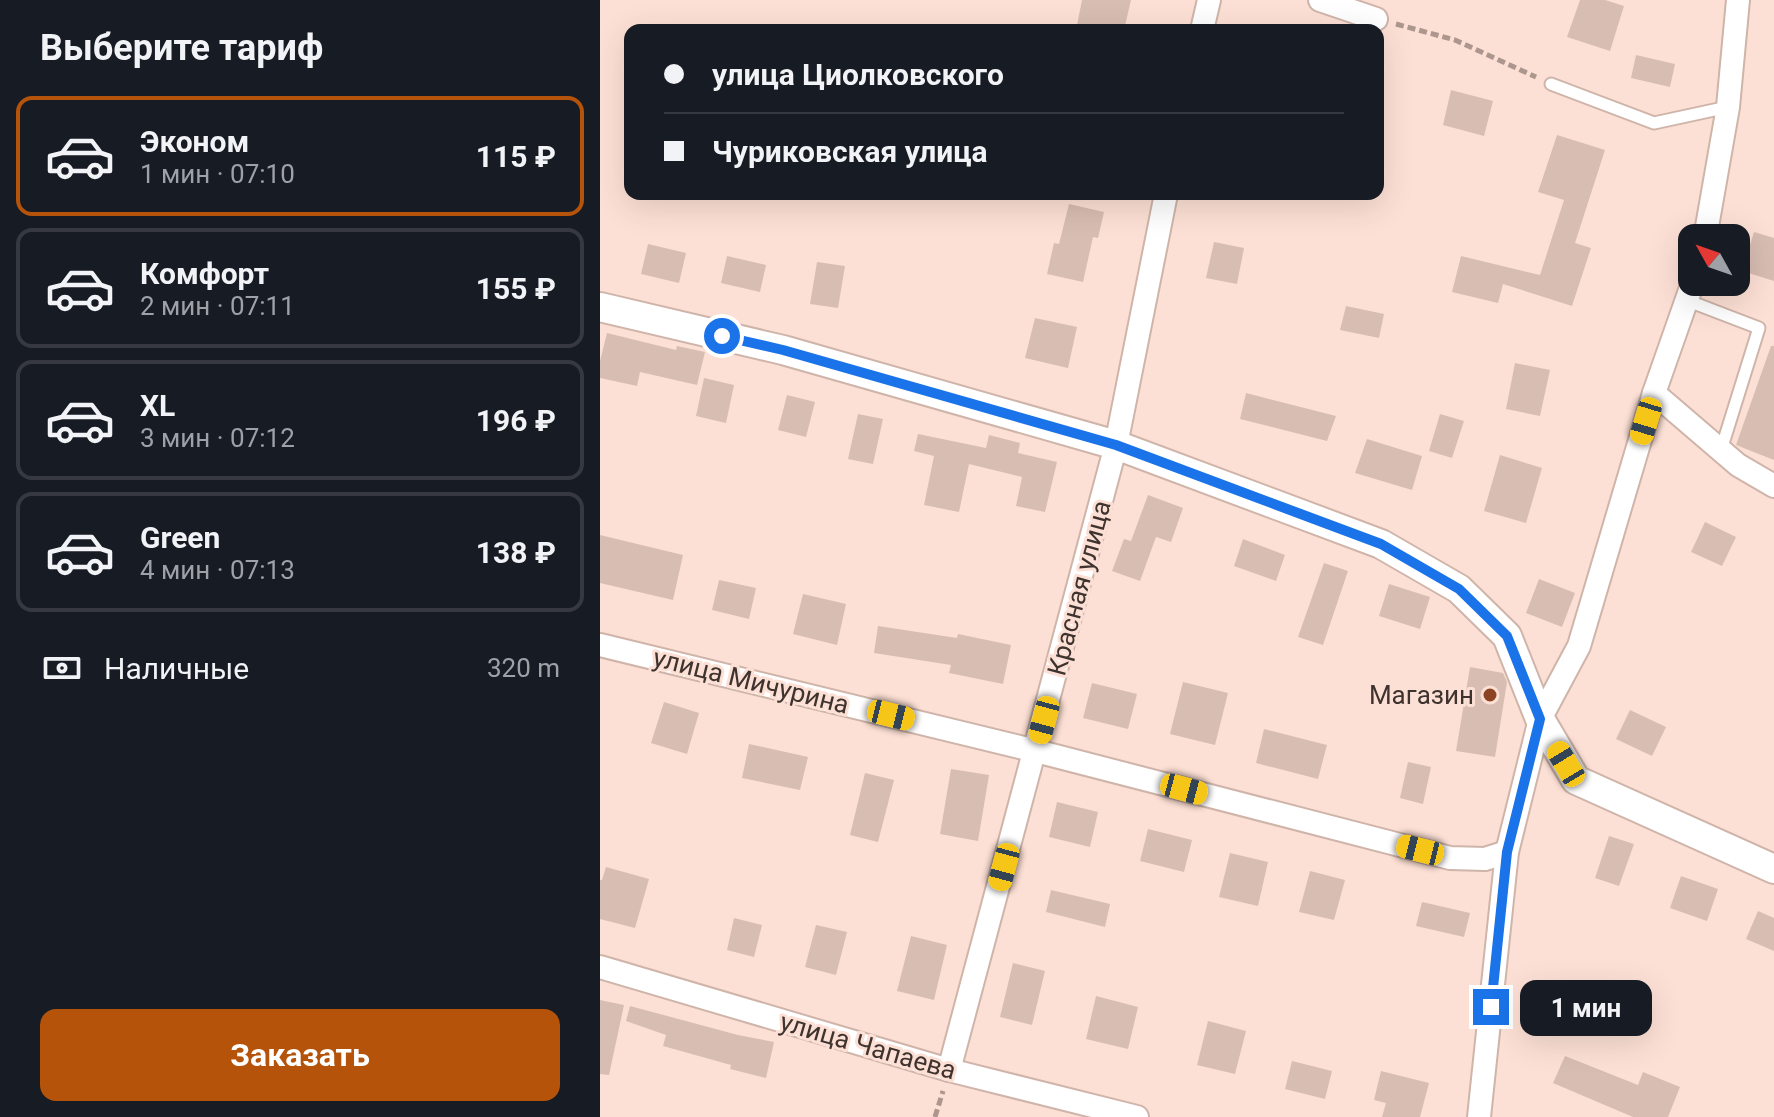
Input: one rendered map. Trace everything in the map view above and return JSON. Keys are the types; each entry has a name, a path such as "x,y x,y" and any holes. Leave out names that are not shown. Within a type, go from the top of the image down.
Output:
{"street":[{"path":"1203,24 1209,0"},
{"path":"1320,0 1376,19"},
{"path":"1707,224 1728,107 1738,0"},
{"name":"Красная улица","path":"949,1070 1116,445 1165,200"},
{"path":"1479,1117 1507,852 1540,719 1579,646 1654,393 1688,296"},
{"path":"600,307 783,350 1116,445 1381,544 1459,589 1507,636 1540,719 1576,780 1774,869"},
{"path":"1654,393 1738,465 1774,486"},
{"name":"улица Мичурина","path":"600,645 1036,751 1450,858 1485,859 1507,852"},
{"name":"улица Чапаева","path":"600,967 949,1070 1137,1117"}],"lane":[{"path":"1551,84 1654,123 1728,107"},
{"path":"1699,296 1759,328 1721,450"}],"path":[{"path":"1376,19 1455,40 1551,84"}],"building":[{"path":"1082,0 1131,0 1125,24 1077,24"},
{"path":"1580,0 1605,0 1624,6 1610,51 1567,37"},
{"path":"1636,55 1675,64 1670,87 1631,78"},
{"path":"1451,90 1493,101 1484,136 1443,125"},
{"path":"1557,135 1605,150 1575,243 1591,248 1572,306 1503,284 1498,303 1452,292 1461,256 1540,275 1564,200 1538,192"},
{"path":"1069,204 1104,212 1098,238 1093,237 1083,282 1047,274 1054,243 1059,244"},
{"path":"1754,232 1774,238 1774,281 1750,274 1750,245"},
{"path":"1214,242 1244,248 1237,284 1206,278"},
{"path":"648,244 686,253 679,283 641,274"},
{"path":"727,256 766,265 760,292 721,283"},
{"path":"817,262 845,266 838,308 810,304"},
{"path":"1346,306 1384,314 1379,338 1340,330"},
{"path":"1035,318 1077,327 1068,368 1025,358"},
{"path":"607,333 676,350 677,346 705,352 697,385 640,372 637,386 600,378 600,361"},
{"path":"1771,346 1774,346 1774,460 1736,445"},
{"path":"1515,363 1550,370 1540,416 1506,409"},
{"path":"704,378 734,385 726,423 696,416"},
{"path":"1246,393 1336,416 1327,441 1240,419"},
{"path":"787,395 815,402 806,437 778,430"},
{"path":"858,414 883,419 873,464 848,459"},
{"path":"1440,414 1464,421 1452,458 1429,451"},
{"path":"918,434 986,448 989,435 1020,443 1018,453 1057,462 1045,512 1016,506 1022,477 969,464 959,512 924,505 934,456 914,451"},
{"path":"1367,439 1422,456 1412,490 1355,473"},
{"path":"1500,455 1542,468 1526,523 1484,511"},
{"path":"1148,495 1183,508 1171,542 1156,537 1140,581 1112,571 1124,539 1131,541"},
{"path":"1705,522 1736,537 1722,566 1691,552"},
{"path":"600,535 683,555 673,600 600,583"},
{"path":"1243,539 1285,555 1276,581 1234,566"},
{"path":"1324,563 1348,571 1323,645 1298,637"},
{"path":"1539,579 1575,593 1562,627 1526,613"},
{"path":"719,580 756,588 749,619 712,610"},
{"path":"1389,584 1430,597 1420,629 1379,616"},
{"path":"803,594 846,604 837,645 793,634"},
{"path":"878,626 957,638 958,634 1011,645 1003,684 949,673 951,665 874,653"},
{"path":"1470,667 1503,673 1507,682 1495,757 1456,751"},
{"path":"1183,682 1228,693 1215,745 1170,734"},
{"path":"1092,683 1137,694 1128,729 1083,718"},
{"path":"664,702 699,713 687,754 651,743"},
{"path":"1630,710 1666,727 1652,756 1616,739"},
{"path":"1264,729 1327,745 1318,779 1256,763"},
{"path":"749,744 808,757 800,790 742,778"},
{"path":"1408,762 1431,767 1423,804 1400,798"},
{"path":"951,769 989,775 978,841 940,834"},
{"path":"865,773 894,780 878,842 850,835"},
{"path":"1057,802 1098,812 1090,847 1049,837"},
{"path":"1148,829 1192,840 1184,872 1140,861"},
{"path":"1609,836 1634,844 1619,886 1595,878"},
{"path":"1230,853 1268,862 1258,906 1219,897"},
{"path":"606,867 649,879 635,928 600,919 600,880"},
{"path":"1310,871 1345,880 1334,920 1299,912"},
{"path":"1681,876 1718,889 1707,921 1670,908"},
{"path":"1051,890 1110,904 1105,927 1046,912"},
{"path":"1422,902 1470,913 1464,937 1416,926"},
{"path":"1758,911 1774,918 1774,951 1746,939"},
{"path":"734,918 762,925 754,957 727,950"},
{"path":"816,925 847,932 836,975 805,967"},
{"path":"911,936 947,945 934,1000 897,991"},
{"path":"1013,963 1045,971 1032,1025 1000,1017"},
{"path":"1096,996 1138,1007 1128,1049 1086,1039"},
{"path":"600,1000 624,1005 609,1075 600,1074"},
{"path":"630,1006 774,1042 766,1078 663,1046 666,1035 626,1021"},
{"path":"1208,1021 1246,1031 1235,1074 1197,1065"},
{"path":"1565,1056 1638,1085 1643,1072 1680,1087 1668,1117 1633,1117 1553,1083"},
{"path":"1292,1061 1332,1071 1325,1099 1285,1089"},
{"path":"1381,1071 1429,1083 1420,1117 1382,1117 1386,1103 1374,1100"}],"place":[{"name":"Магазин","path":"1490,695"}],"route":[{"path":"722,336 783,350 1116,445 1381,544 1459,589 1507,636 1540,719 1507,852 1491,1007"}]}
